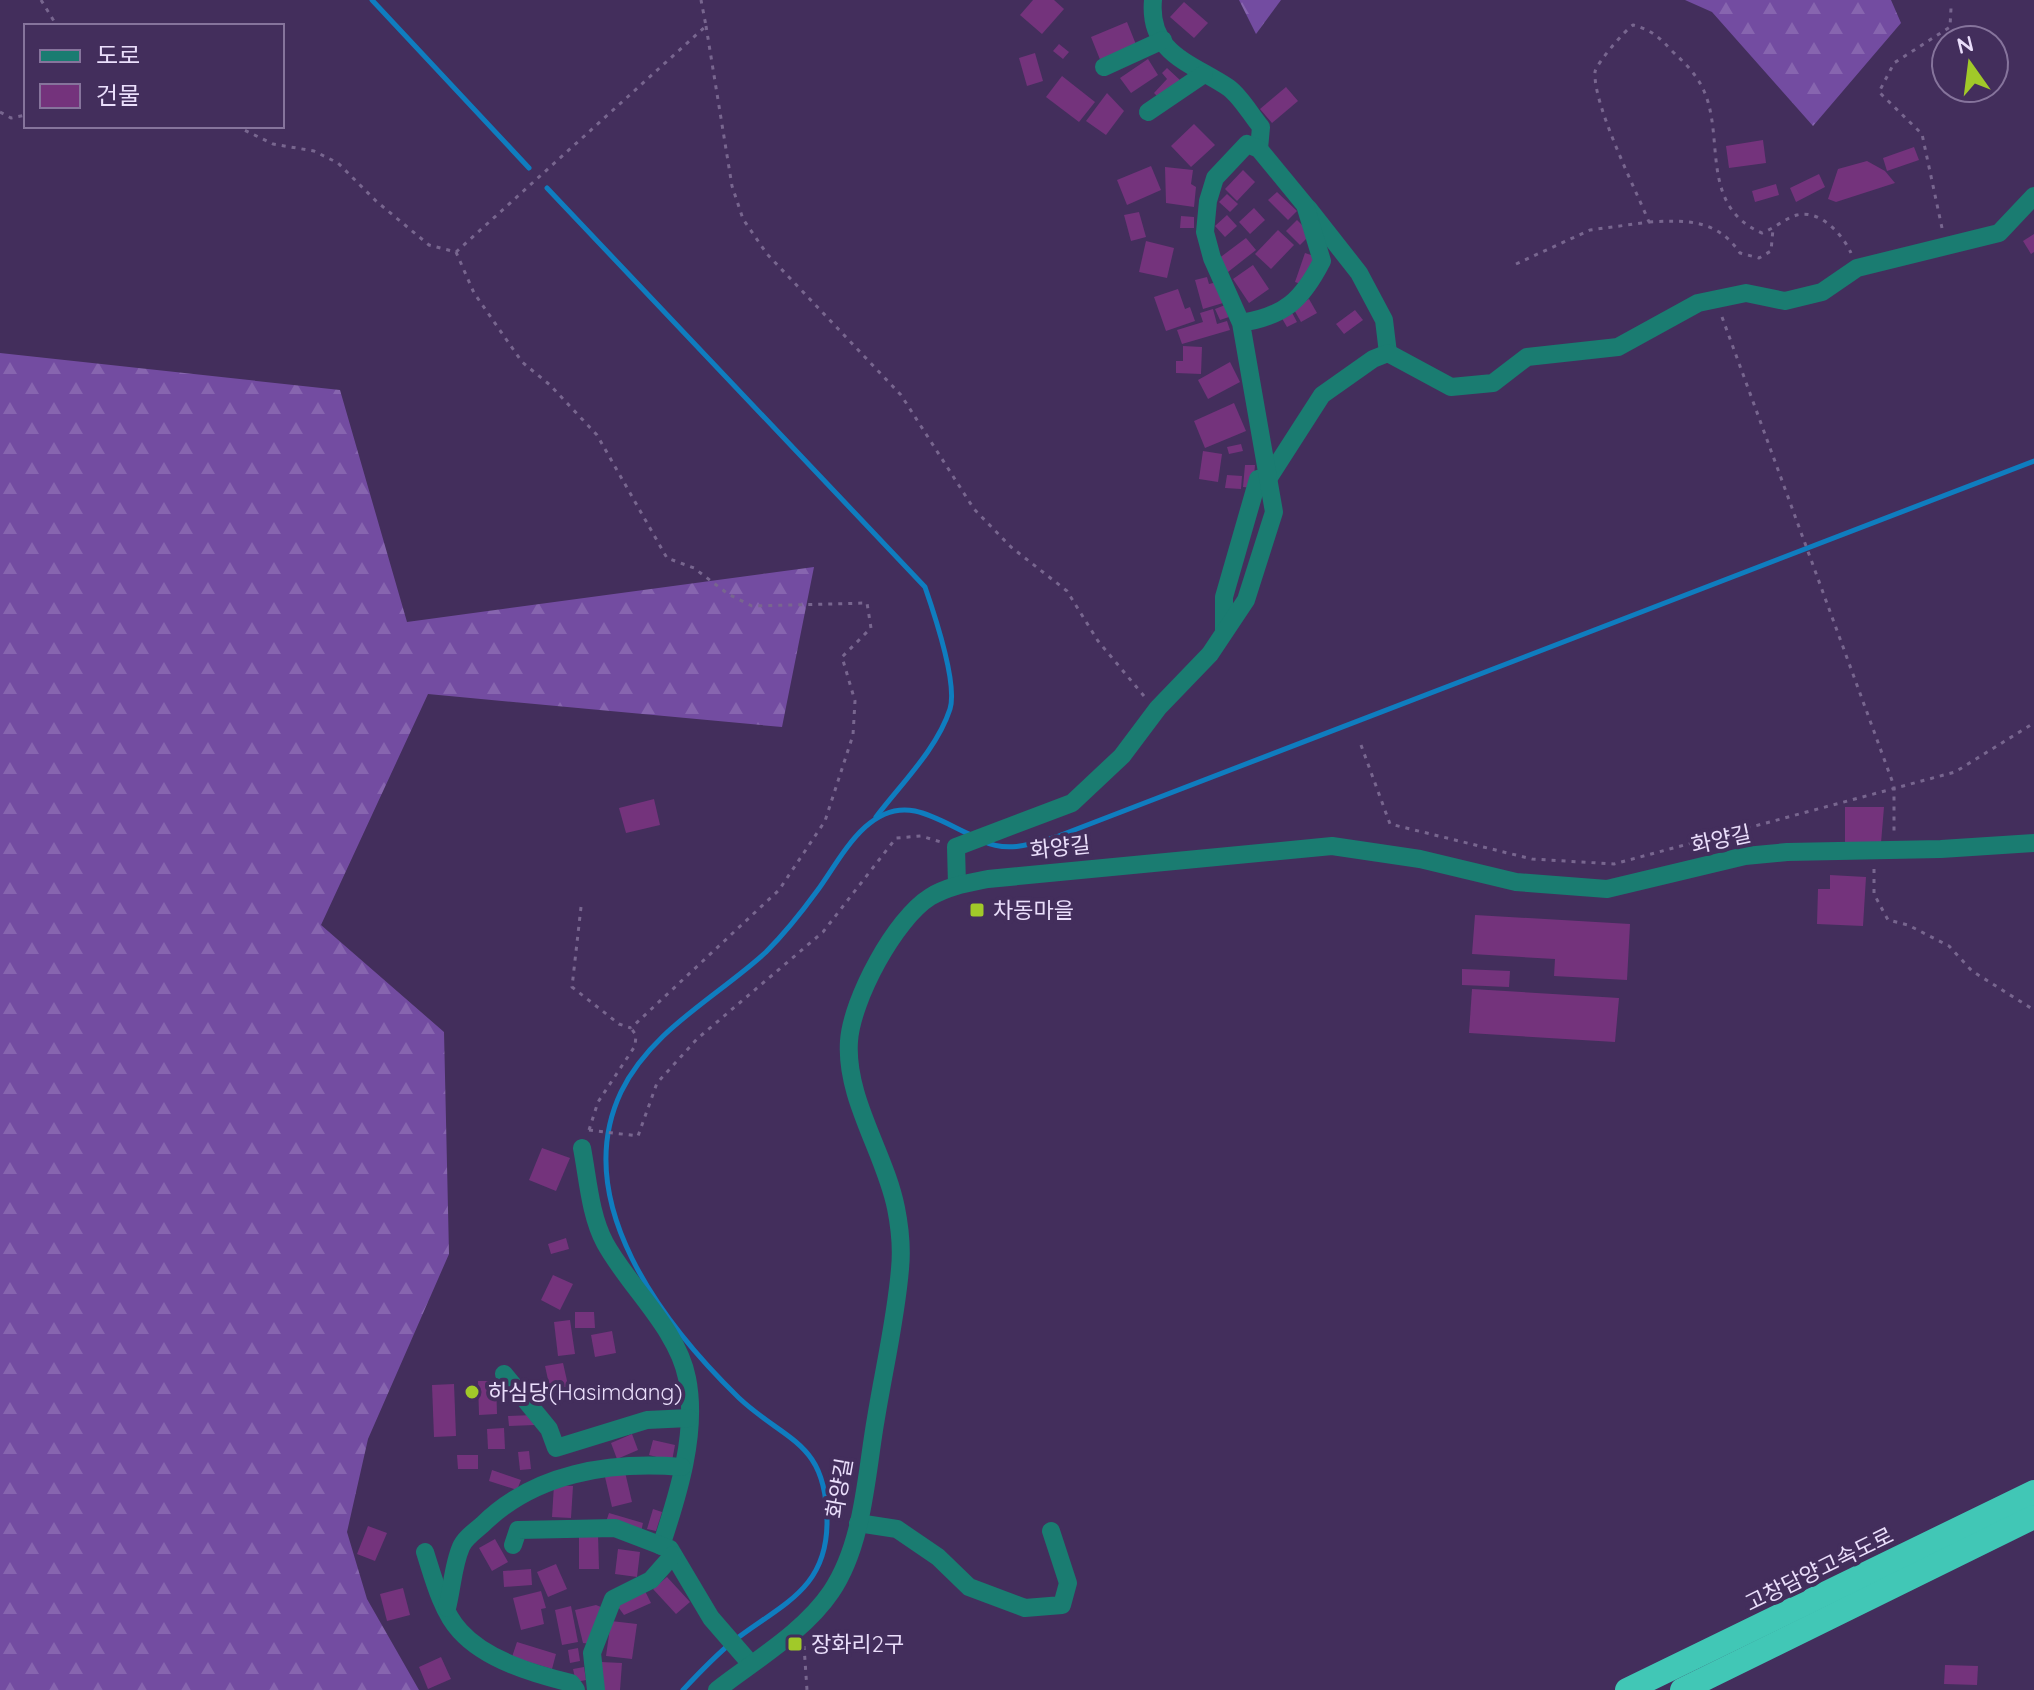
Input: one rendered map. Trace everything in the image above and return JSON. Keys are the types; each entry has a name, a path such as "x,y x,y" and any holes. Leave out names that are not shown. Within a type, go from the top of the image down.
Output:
{"highway":[{"name":"고창담양고속도로","path":"1627,1690 2034,1492"},
{"path":"1682,1690 2034,1517"}],"street":[{"path":"1153,0 1151,20 1169,52 1232,90 1261,127 1259,149"},
{"path":"1104,67 1163,40"},
{"path":"1148,112 1204,74"},
{"path":"957,885 960,845 1072,803 1122,756 1158,708 1210,654 1246,600 1263,556 1274,512 1270,476 1241,323 1212,258 1205,232 1215,178 1247,144 1259,149 1359,273 1384,320 1388,353"},
{"path":"1388,353 1451,387 1493,383 1527,357 1618,347 1698,303 1746,293 1785,301 1822,292 1857,268 1999,233 2034,196"},
{"path":"1241,323 1270,319 1306,293 1322,261 1305,205"},
{"path":"1224,632 1224,597 1258,479 1270,476 1322,395 1373,359 1388,353"},
{"name":"화양길","path":"717,1690 802,1621 838,1581 858,1523 900,1269 901,1240 889,1177 849,1066 849,1039 854,1017 879,960 901,926 932,895 957,885 1296,847 1332,846 1420,859 1516,882 1607,889 1745,856 2034,843"},
{"path":"582,1148 603,1240 672,1342 687,1377 689,1418 667,1551 651,1580 613,1599 592,1653 596,1690"},
{"path":"504,1374 549,1429 556,1448 647,1420 689,1418"},
{"path":"447,1608 461,1545 506,1501 530,1494 573,1472 650,1464 682,1467"},
{"path":"858,1523 897,1529 938,1557 969,1587 1025,1608 1062,1605 1068,1583 1051,1531"},
{"path":"513,1545 518,1530 560,1526 615,1528 667,1551 718,1626 750,1663"},
{"path":"425,1552 458,1630 486,1653 571,1683 576,1690"},
{"name":"화양길","path":"728,1690 750,1663"}],"path":[{"path":"41,0 56,24"},
{"path":"701,0 732,186 743,219 767,254 901,395 974,509 1011,547 1067,591 1098,641 1158,708"},
{"path":"1948,247 1935,210 1922,134 1879,92 1894,63 1950,27 1951,8"},
{"path":"1649,222 1601,103 1595,74 1596,65 1633,25 1651,30 1691,69 1705,92 1713,160 1726,200 1747,227 1762,233 1797,215 1814,216 1836,230 1857,268"},
{"path":"456,252 706,26"},
{"path":"0,112 11,118 24,115"},
{"path":"240,128 273,144 314,151 338,163 376,201 429,245 456,252"},
{"path":"1516,264 1590,230 1649,222 1711,225 1729,237 1740,253 1759,258 1771,251 1773,229"},
{"path":"456,252 474,293 522,362 550,385 597,435 667,558 694,568 728,594 752,606 867,603 871,628 842,657 855,701 853,735 825,821 779,890 631,1028"},
{"path":"1716,300 1894,786 1894,851"},
{"path":"1361,745 1390,824 1532,859 1614,864 1955,772 2034,723"},
{"path":"589,1130 638,1136 657,1083 697,1039 823,932 896,838 921,836 960,845"},
{"path":"1874,851 1874,894 1888,920 1908,925 1949,946 1972,971 2034,1010"},
{"path":"581,907 572,987 619,1024 631,1028 636,1035 635,1046 598,1102 582,1148"},
{"path":"802,1621 807,1690"}],"green space":[{"path":"1239,0 1281,0 1256,34"},
{"path":"1685,0 1891,0 1901,23 1813,126 1712,12"},
{"path":"0,353 340,390 407,622 814,567 782,727 428,694 321,925 444,1032 449,1254 368,1439 347,1532 367,1599 419,1690 0,1690"}],"building":[{"path":"1033,0 1054,0 1064,9 1042,34 1020,15"},
{"path":"1184,2 1208,23 1194,38 1170,17"},
{"path":"1127,22 1137,47 1101,62 1091,37"},
{"path":"1059,44 1069,52 1063,59 1053,51"},
{"path":"1035,53 1043,81 1027,86 1019,58"},
{"path":"1148,59 1158,75 1131,93 1120,78"},
{"path":"1167,68 1181,81 1162,101 1154,93 1167,79 1162,73"},
{"path":"1062,76 1095,102 1079,122 1046,97"},
{"path":"1286,87 1298,101 1272,123 1260,109"},
{"path":"1107,93 1124,111 1106,135 1086,121"},
{"path":"1194,124 1215,145 1191,167 1171,146"},
{"path":"1763,140 1766,163 1729,168 1726,146"},
{"path":"1914,147 1919,160 1887,171 1883,158"},
{"path":"1867,161 1885,171 1895,183 1836,202 1828,199 1838,169"},
{"path":"1151,166 1161,190 1127,205 1117,180"},
{"path":"1165,167 1193,170 1191,184 1196,187 1194,207 1166,203"},
{"path":"1243,170 1255,182 1237,201 1225,189"},
{"path":"1819,174 1825,187 1796,202 1790,188"},
{"path":"1776,184 1779,195 1755,202 1752,191"},
{"path":"1277,192 1297,211 1288,220 1268,200"},
{"path":"1227,194 1238,204 1230,212 1219,202"},
{"path":"1254,208 1265,220 1250,234 1239,222"},
{"path":"1139,212 1146,237 1131,241 1124,215"},
{"path":"1227,215 1237,226 1225,237 1215,226"},
{"path":"1181,216 1194,217 1194,228 1180,228"},
{"path":"1297,220 1311,234 1300,245 1286,231"},
{"path":"1278,230 1294,245 1271,269 1255,254"},
{"path":"2034,234 2034,252 2031,254 2023,241"},
{"path":"1246,238 1256,250 1228,272 1218,259"},
{"path":"1146,241 1174,248 1167,278 1139,272"},
{"path":"1305,253 1317,257 1307,286 1295,282"},
{"path":"1253,265 1269,289 1249,303 1233,279"},
{"path":"1207,277 1209,284 1217,282 1223,303 1203,309 1195,280"},
{"path":"1178,289 1185,309 1190,307 1195,321 1166,331 1154,297"},
{"path":"1309,299 1317,313 1301,322 1293,308"},
{"path":"1225,305 1229,317 1220,320 1215,309"},
{"path":"1213,309 1217,324 1227,321 1230,330 1182,344 1177,330 1203,322 1200,313"},
{"path":"1290,309 1297,322 1287,327 1280,315"},
{"path":"1355,310 1363,320 1344,334 1336,324"},
{"path":"1183,346 1202,347 1201,374 1176,373 1176,361 1183,361"},
{"path":"1230,362 1240,382 1208,399 1198,380"},
{"path":"1234,403 1246,431 1205,448 1194,421"},
{"path":"1241,444 1243,451 1229,454 1227,447"},
{"path":"1203,451 1222,454 1218,482 1199,479"},
{"path":"1245,465 1255,465 1253,488 1243,487"},
{"path":"1227,475 1242,476 1241,489 1225,488"},
{"path":"654,799 660,825 626,833 619,808"},
{"path":"1845,807 1884,807 1881,843 1845,843"},
{"path":"1830,875 1866,877 1863,926 1817,924 1818,889 1830,889"},
{"path":"1475,915 1630,924 1627,980 1554,976 1555,959 1472,954"},
{"path":"1462,969 1510,971 1509,987 1462,985"},
{"path":"1472,989 1619,998 1615,1042 1469,1033"},
{"path":"542,1148 570,1158 556,1191 529,1180"},
{"path":"566,1238 569,1249 551,1254 548,1244"},
{"path":"553,1275 573,1284 560,1310 541,1300"},
{"path":"575,1312 594,1312 595,1328 575,1328"},
{"path":"570,1320 575,1354 558,1356 554,1322"},
{"path":"612,1331 616,1353 595,1357 591,1335"},
{"path":"563,1363 570,1394 552,1398 545,1366"},
{"path":"478,1381 496,1381 497,1414 479,1415"},
{"path":"454,1384 456,1436 434,1437 432,1385"},
{"path":"534,1415 535,1425 509,1426 508,1416"},
{"path":"504,1428 505,1449 488,1449 487,1429"},
{"path":"632,1434 638,1450 617,1459 611,1443"},
{"path":"653,1440 675,1445 672,1461 649,1455"},
{"path":"529,1451 531,1469 520,1470 518,1452"},
{"path":"457,1455 478,1455 478,1469 458,1469"},
{"path":"492,1470 521,1480 517,1490 489,1481"},
{"path":"625,1472 632,1502 612,1507 605,1477"},
{"path":"554,1485 573,1486 571,1518 552,1517"},
{"path":"653,1509 662,1512 656,1531 647,1529"},
{"path":"609,1513 643,1523 641,1532 606,1522"},
{"path":"368,1526 387,1533 375,1561 357,1554"},
{"path":"579,1534 598,1534 599,1569 579,1569"},
{"path":"495,1539 508,1562 492,1571 479,1548"},
{"path":"618,1549 640,1552 637,1577 615,1574"},
{"path":"556,1564 567,1589 548,1597 537,1572"},
{"path":"531,1569 532,1585 504,1587 503,1571"},
{"path":"667,1577 690,1602 676,1614 653,1589"},
{"path":"403,1588 410,1615 387,1621 380,1594"},
{"path":"541,1591 546,1608 541,1609 544,1624 521,1630 513,1598"},
{"path":"645,1591 651,1603 624,1615 616,1604"},
{"path":"596,1605 606,1609 591,1644 583,1643 575,1610"},
{"path":"571,1606 578,1642 562,1645 555,1610"},
{"path":"611,1621 637,1624 632,1659 606,1656"},
{"path":"517,1642 556,1654 552,1669 512,1657"},
{"path":"578,1648 580,1661 570,1663 568,1650"},
{"path":"441,1657 451,1679 428,1689 419,1667"},
{"path":"601,1662 622,1663 620,1690 599,1690"},
{"path":"1945,1665 1978,1666 1977,1685 1944,1684"},
{"path":"584,1667 586,1680 576,1682 573,1669"}],"waterway":[{"path":"372,0 529,168"},
{"path":"547,188 925,587 948,666 952,697 950,709 918,766 876,817"},
{"path":"983,841 1010,847 1056,837 2034,461"},
{"path":"683,1690 725,1648 783,1606 810,1580 825,1544 825,1494 811,1458 739,1398 710,1368 655,1298 632,1258 615,1218 607,1176 608,1134 621,1092 649,1050 667,1032 780,938 845,849 869,824 898,810 915,811 971,835"}],"place":[{"name":"차동마을","path":"977,910"},
{"name":"하심당(Hasimdang)","path":"472,1392"},
{"name":"장화리2구","path":"795,1644"}]}
